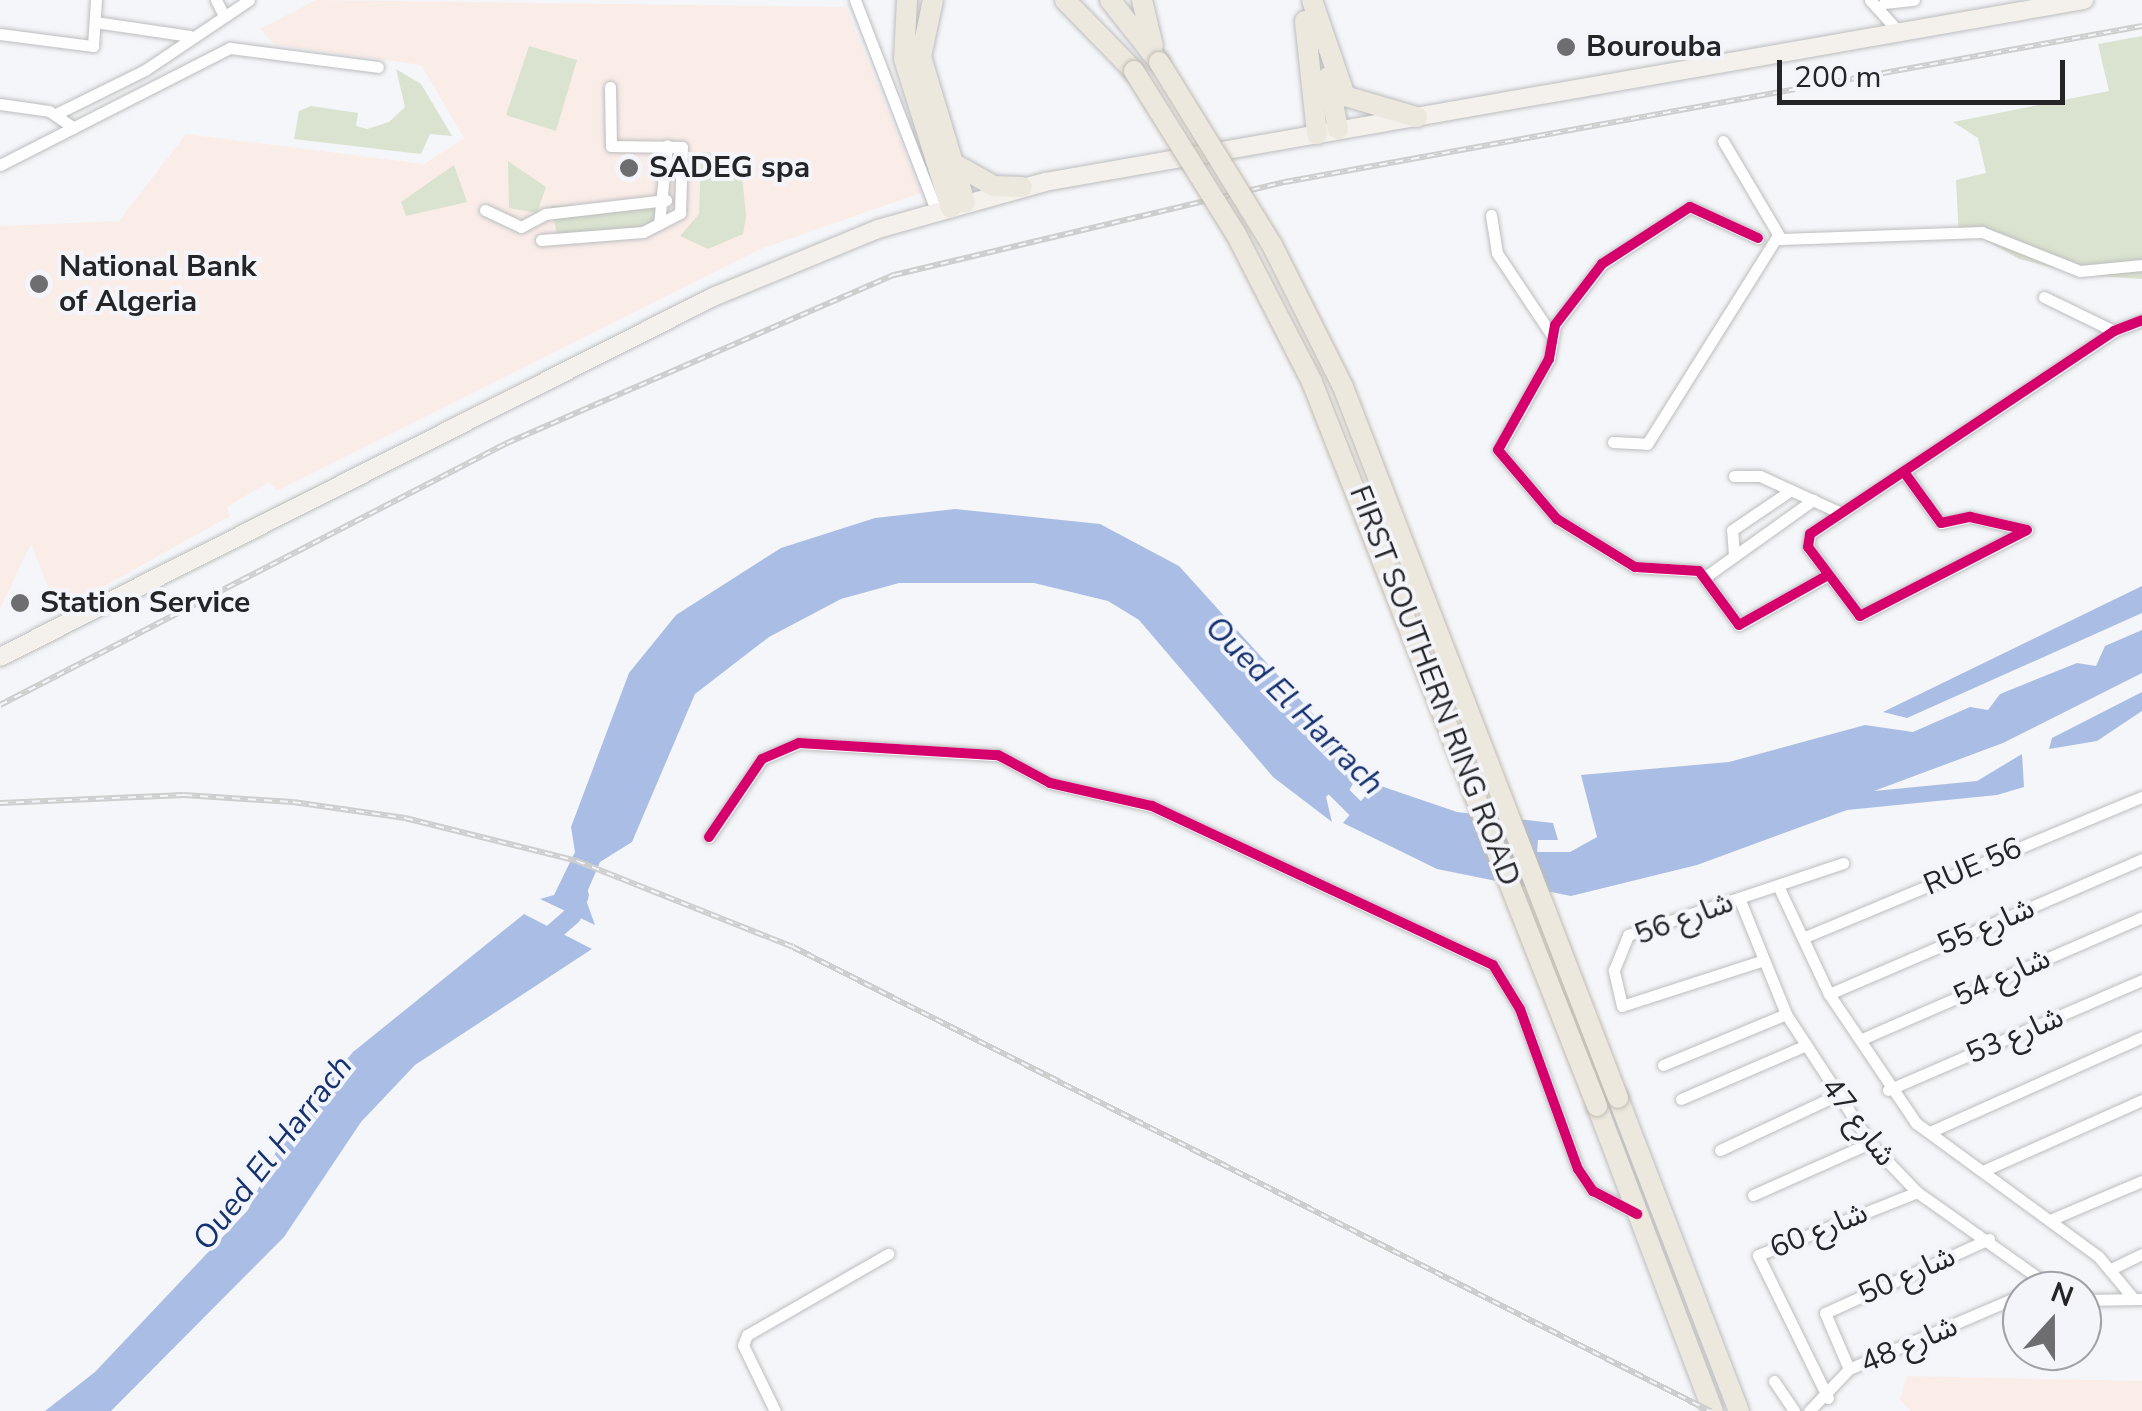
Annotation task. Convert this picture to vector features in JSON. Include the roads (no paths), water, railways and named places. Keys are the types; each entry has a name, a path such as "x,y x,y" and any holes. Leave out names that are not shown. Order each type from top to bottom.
{"highway":[{"path":"907,0 904,59 951,208"},
{"path":"933,0 921,58 948,159 951,208"},
{"path":"1065,0 1134,72"},
{"name":"FIRST SOUTHERN RING ROAD","path":"1077,0 1134,72 1228,221 1312,382 1713,1411"},
{"name":"FIRST SOUTHERN RING ROAD","path":"1110,0 1159,62 1272,245 1344,387 1738,1411"},
{"path":"1142,0 1159,62"},
{"path":"1300,0 1317,134"},
{"path":"1312,0 1338,129"},
{"path":"1321,40 1352,102 1417,117"},
{"path":"948,159 994,186 1022,187"}],"main road":[{"path":"0,657 713,297 951,208 1022,187 2084,0"}],"street":[{"path":"0,34 94,46 96,0"},
{"path":"216,0 223,14"},
{"path":"56,114 171,50 248,0"},
{"path":"855,0 951,208"},
{"path":"1870,0 1884,4 1914,0"},
{"path":"1884,4 1898,31"},
{"path":"95,22 190,36"},
{"path":"154,31 171,50"},
{"path":"0,165 240,46 378,67"},
{"path":"541,240 674,220 682,200 682,147 611,146 610,87"},
{"path":"0,104 56,114 74,128"},
{"path":"1723,141 1777,237"},
{"path":"660,224 666,200 667,145"},
{"path":"485,210 520,227 545,214 666,200"},
{"path":"1758,238 1709,210 1680,209 1642,245 1596,269 1551,334 1546,363 1499,434 1501,458 1550,514 1635,566 1682,565 1704,577 1747,627 1828,575"},
{"path":"1491,215 1497,253 1551,334"},
{"path":"1777,237 1982,232 2080,270 2142,265"},
{"path":"1613,442 1647,444 1777,237"},
{"path":"2044,297 2114,331"},
{"path":"1904,472 1940,524 1970,517 2027,530 1867,616 1854,613 1807,540 1841,514 2114,331 2142,320"},
{"path":"1734,476 1791,490 1841,514"},
{"path":"1734,556 1732,530 1791,490"},
{"path":"1704,577 1813,500"},
{"path":"709,838 762,759 799,743 998,756 1050,783 1152,806 1492,965 1520,1010 1578,1169 1592,1191 1637,1214"},
{"name":"RUE 56","path":"1805,937 2142,797"},
{"name":"شارع 55","path":"1828,994 2142,859"},
{"name":"شارع 56","path":"1761,961 1622,1006 1614,970 1628,935 1739,898 1780,890 1843,863"},
{"path":"1780,890 1805,937 1828,994 1862,1039 1888,1090 1932,1132 2111,1268 2138,1298"},
{"name":"شارع 47","path":"1739,898 1761,961 1786,1014 1870,1143 1917,1192 2032,1271"},
{"name":"شارع 54","path":"1862,1039 2142,916"},
{"name":"شارع 53","path":"1888,1090 2142,980"},
{"path":"1663,1064 1786,1014"},
{"path":"1932,1132 2142,1037"},
{"path":"1680,1100 1804,1046"},
{"path":"1720,1150 1836,1096"},
{"path":"1985,1170 2142,1100"},
{"path":"1753,1194 1870,1143"},
{"path":"2050,1220 2142,1181"},
{"name":"شارع 60","path":"1828,1398 1758,1254 1917,1192"},
{"name":"شارع 50","path":"1850,1369 1825,1313 1989,1239"},
{"path":"775,1411 743,1345 747,1335 888,1254"},
{"path":"2111,1268 2142,1254"},
{"path":"2102,1299 2138,1298"},
{"name":"شارع 48","path":"1809,1411 1828,1398 1850,1369 2002,1304"},
{"path":"1774,1380 1794,1411"}],"water":[{"path":"955,509 1100,524 1179,566 1362,768 1346,796 1334,789 1326,797 1332,822 1273,777 1139,620 1108,601 1034,583 899,583 841,599 769,637 695,694 632,842 600,862 585,897 595,925 540,899 554,895 575,852 571,827 629,673 676,615 781,548 875,518"},
{"path":"2142,586 2142,613 1907,718 1883,712"},
{"path":"2142,630 2142,673 2003,743 1874,791 1977,781 2022,754 2024,787 1997,795 1847,810 1697,865 1571,896 1437,869 1343,823 1375,784 1457,812 1553,823 1558,840 1538,840 1537,852 1570,852 1597,837 1581,775 1729,762 1865,725 1913,732 1970,707 1988,710 2000,694 2077,663 2096,666 2105,646"},
{"path":"2142,692 2142,711 2097,741 2049,749 2052,738"},
{"path":"524,914 592,949 415,1065 361,1122 284,1237 111,1411 45,1411 95,1372 248,1210 285,1133 353,1052"}],"waterway":[{"name":"Oued El Harrach","path":"1321,774 1373,826"},
{"name":"Oued El Harrach","path":"541,943 572,916 580,895"}],"railway":[{"path":"0,705 507,443 894,275 1285,182 2142,26"},
{"path":"0,803 184,795 293,802 405,818 577,861 793,947 1710,1411"}],"place":[{"name":"Bourouba","path":"1566,47"},
{"name":"SADEG spa","path":"629,168"},
{"name":"National Bank of Algeria","path":"39,284"},
{"name":"Station Service","path":"20,603"}]}
